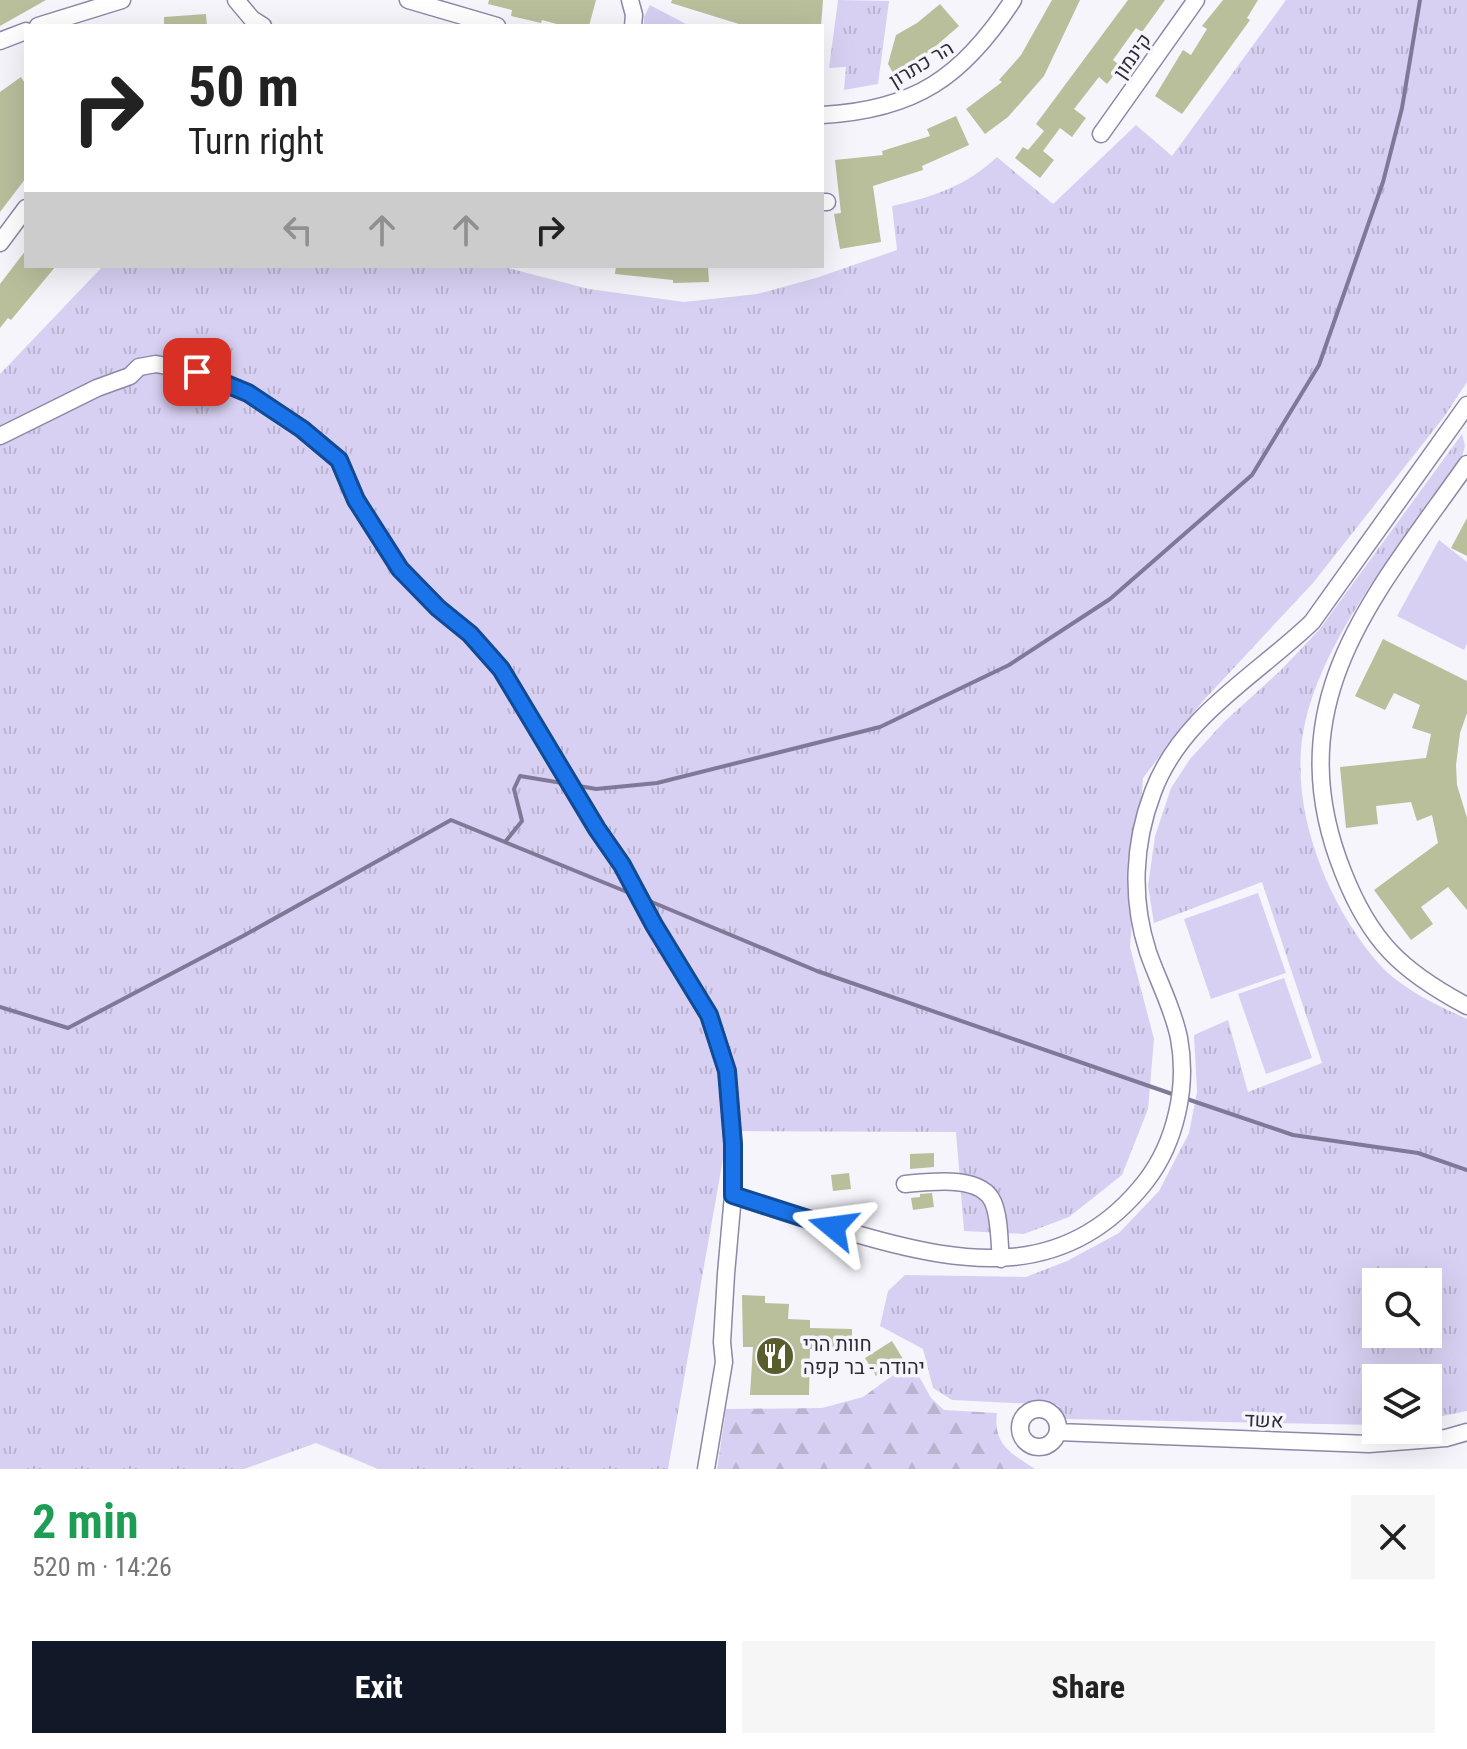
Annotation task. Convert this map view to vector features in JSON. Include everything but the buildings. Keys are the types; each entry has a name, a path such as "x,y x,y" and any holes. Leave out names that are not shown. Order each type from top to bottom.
{"street":[{"path":"44,24 122,0"},
{"path":"236,0 260,24"},
{"path":"408,0 490,24"},
{"path":"630,0 633,24"},
{"name":"הר כתרון","path":"824,115 884,108 918,94 972,56 1013,0"},
{"name":"קינמון","path":"1101,134 1196,0"},
{"path":"0,41 24,32"},
{"path":"0,243 24,211"},
{"path":"0,436 97,388 130,376 139,367 156,364 197,372 248,393 302,429 339,460 356,500 400,569 438,608 470,634 501,669 622,865 654,925 709,1015 727,1071 733,1144 733,1195 724,1301 724,1362 706,1469"},
{"path":"733,1195 784,1213 936,1255 981,1260 1019,1258 1062,1248 1097,1229 1129,1202 1152,1174 1167,1145 1181,1085 1179,1038 1137,910 1139,839 1165,762 1194,724 1312,622 1466,410"},
{"path":"1467,464 1372,600 1355,631 1324,713 1319,748 1327,821 1335,853 1363,918 1405,968 1429,986 1467,1006"},
{"path":"905,1184 943,1181 975,1186 988,1193 995,1204 1001,1259"},
{"name":"אשד","path":"1058,1432 1369,1444 1446,1438 1467,1432"}],"green space":[{"path":"838,0 889,1 878,84 844,90 846,67 829,68"},
{"path":"1286,0 1467,0 1467,382 1444,417 1313,583 1202,702 1143,778 1130,947 1154,1039 1148,1109 1122,1175 1069,1217 1024,1234 964,1231 956,1132 728,1131 668,1469 378,1469 316,1443 244,1469 0,1469 0,374 101,268 508,268 589,289 684,302 757,294 816,278 897,250 892,206 948,189 973,176 997,157 1053,204 1136,125 1172,156"},
{"path":"650,5 686,24 644,24"},
{"path":"1462,434 1465,446 1462,457 1371,584 1331,654 1315,689 1305,723 1300,761 1306,817 1316,854 1354,931 1375,960 1398,981 1467,1019 1467,1411 1442,1416 1442,1364 1362,1364 1362,1425 1066,1419 1057,1405 952,1400 933,1388 923,1349 880,1326 888,1291 905,1275 1026,1277 1067,1261 1119,1233 1159,1191 1189,1133 1197,1092 1194,1035 1228,1020 1248,1092 1322,1063 1262,882 1154,923 1148,886 1155,836 1171,788 1190,759 1224,722 1319,630"},
{"path":"1439,540 1467,562 1467,644 1464,650 1397,616"},
{"path":"1258,893 1286,973 1211,999 1184,919"},
{"path":"1284,978 1312,1058 1266,1074 1238,994"},
{"path":"911,1362 931,1398 944,1410 997,1413 996,1424 1001,1441 1011,1453 1035,1469 717,1469 726,1409 822,1408 863,1397"}],"waterway":[{"path":"579,786 596,789 657,783 880,727 1009,665 1110,599 1252,475 1319,365 1383,182 1402,108 1420,0"},
{"path":"505,842 522,821 514,789 520,776 562,783"},
{"path":"0,1007 68,1028 243,936 451,820 632,894"},
{"path":"647,900 817,971 1175,1095"},
{"path":"1184,1098 1293,1135 1418,1153 1467,1170"}],"place":[{"name":"חוות הרי יהודה - בר קפה","path":"775,1356"}],"route":[{"path":"197,372 248,393 302,429 339,460 356,500 400,569 438,608 470,634 501,669 622,865 654,925 709,1015 727,1071 733,1144 733,1195 833,1227"}]}
